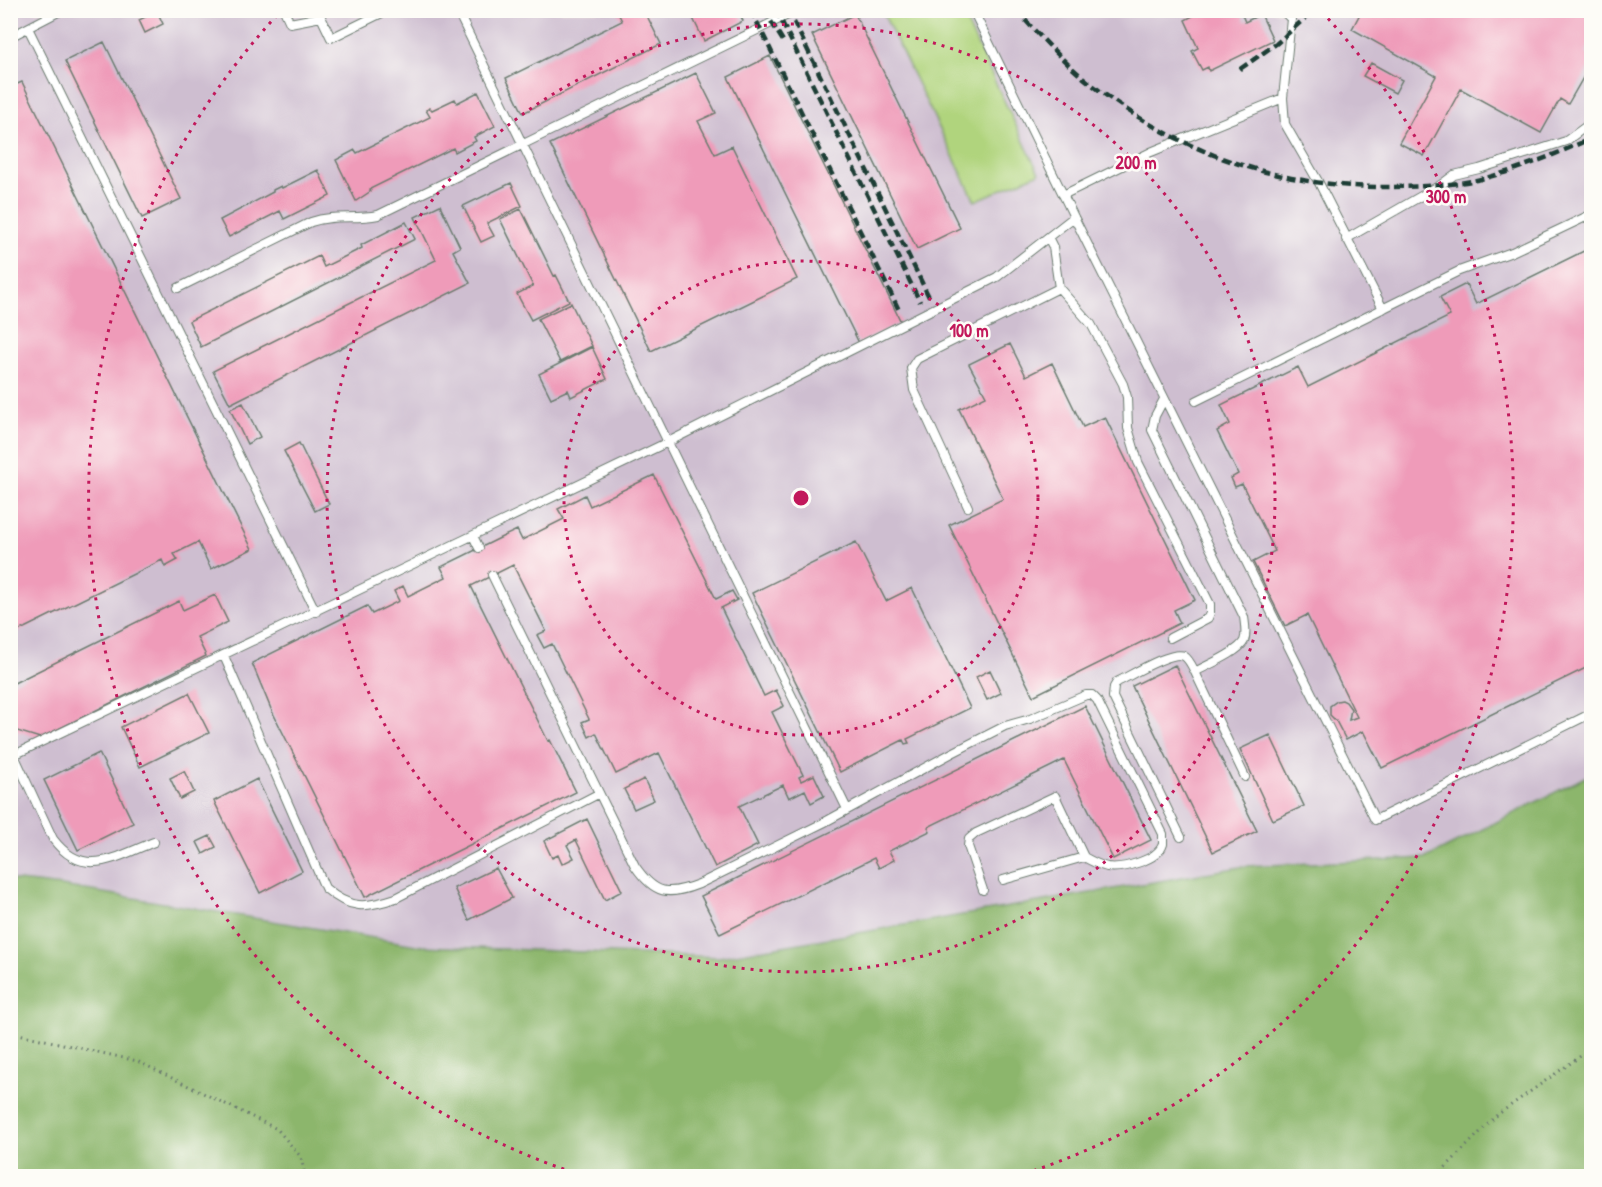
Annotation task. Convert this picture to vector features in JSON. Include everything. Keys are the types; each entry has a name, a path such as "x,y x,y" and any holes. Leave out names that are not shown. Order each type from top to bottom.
{"lane":[{"path":"10,37 62,10"},
{"path":"284,10 290,23 321,17 331,38 388,10"},
{"path":"457,10 847,809"},
{"path":"178,288 311,222 327,217 378,215 798,10"},
{"path":"974,10 1074,218 1375,820 1592,713"},
{"path":"1282,10 1291,20 1283,98 1285,124 1319,183 1383,309"},
{"path":"28,28 315,612"},
{"path":"1063,195 1151,152 1283,98"},
{"path":"1346,239 1454,175 1566,141 1592,122"},
{"path":"1196,401 1459,271 1512,252 1592,214"},
{"path":"12,756 668,442 997,277 1074,218"},
{"path":"1048,237 1053,248 1059,288 1091,324 1123,384 1127,397 1128,428 1138,462 1210,604 1208,618 1170,638"},
{"path":"968,507 914,390 911,368 917,359 1059,288"},
{"path":"1164,399 1155,416 1152,430 1244,618 1246,633 1244,642 1237,649 1195,672"},
{"path":"473,536 478,548"},
{"path":"492,575 634,866 642,876 664,892 672,893 699,884 823,823 1005,726 1030,719 1086,695 1092,695 1097,700 1162,834 1163,844 1158,852 1143,861 1122,867 1105,867 1084,857 1055,796 976,833 969,839 968,846 983,890"},
{"path":"224,656 325,888 347,902 373,906 396,898 598,794"},
{"path":"1180,837 1113,697 1117,682 1170,656 1186,657 1245,777"},
{"path":"10,742 12,756 53,839 74,860 90,863 104,862 154,842"},
{"path":"1003,880 1084,857"}],"path":[{"path":"10,1032 137,1061 277,1130 301,1157 305,1176"},
{"path":"1437,1176 1497,1115 1592,1048"}],"shaded area":[{"path":"11,11 1591,11 1591,774 1426,858 1246,866 719,957 422,946 62,886 11,880"}],"green space":[{"path":"882,11 961,11 1039,173 975,201"},
{"path":"1591,774 1591,1176 11,1176 11,880 62,886 422,946 719,957 1246,866 1426,858"}],"building":[{"path":"623,10 644,10 661,44 523,113 506,78 622,21 618,13"},
{"path":"689,10 738,10 743,21 704,41"},
{"path":"1204,10 1240,10 1245,22 1261,14 1273,40 1209,71 1208,67 1202,70 1192,51 1198,48 1185,20"},
{"path":"1362,10 1592,10 1592,41 1585,53 1592,57 1592,62 1568,104 1560,99 1541,133 1461,89 1424,156 1399,143 1436,76 1352,29"},
{"path":"157,11 163,24 145,33 139,20"},
{"path":"855,14 960,228 917,249 812,35"},
{"path":"104,42 181,199 142,218 65,61"},
{"path":"770,56 901,322 859,343 728,77"},
{"path":"1371,63 1402,80 1395,93 1363,76"},
{"path":"696,73 716,113 698,121 715,154 732,146 797,279 651,351 550,144"},
{"path":"22,82 252,549 211,569 198,542 174,554 178,560 165,567 162,560 10,635 10,87"},
{"path":"478,92 495,126 474,137 476,141 455,152 453,148 370,189 371,191 356,201 336,160 355,150 357,153 430,117 426,110 430,108 432,110 455,99 457,103"},
{"path":"318,170 330,196 284,219 280,211 229,237 220,220 273,190 281,186 282,188"},
{"path":"511,183 522,206 487,223 494,236 481,242 463,206"},
{"path":"440,205 460,247 453,251 470,283 230,404 213,371 436,260 415,217"},
{"path":"521,209 569,301 531,320 517,294 533,286 500,219"},
{"path":"406,222 415,239 201,347 189,321 319,256 324,267"},
{"path":"1592,247 1592,665 1382,768 1363,731 1346,740 1336,721 1330,715 1330,706 1342,700 1351,709 1349,720 1357,717 1307,615 1285,626 1253,562 1275,551 1242,484 1235,487 1231,478 1238,474 1217,431 1230,424 1221,405 1298,367 1308,387 1450,316 1440,297 1466,284 1476,304"},
{"path":"571,303 592,346 560,362 538,319"},
{"path":"1010,344 1026,376 1052,363 1083,427 1105,417 1195,600 1174,610 1180,623 1033,696 949,525 1003,499 959,409 986,396 969,364"},
{"path":"592,347 607,379 571,397 568,390 551,398 539,374"},
{"path":"243,403 260,437 247,444 230,409"},
{"path":"299,443 329,504 315,511 284,451"},
{"path":"654,475 716,599 732,591 737,600 721,608 764,696 776,690 784,706 772,712 803,775 799,777 801,781 814,775 824,796 811,803 805,790 789,798 783,785 739,806 758,845 715,867 659,753 616,774 596,733 589,737 582,722 589,719 552,644 544,648 537,635 546,631 513,565 471,586 576,792 365,897 271,709 252,663 367,606 372,614 399,601 394,591 403,586 408,596 446,577 441,567 517,530 522,540 564,519 558,509 585,495 590,506"},
{"path":"856,542 886,601 912,588 970,708 907,739 909,743 905,744 903,740 840,772 752,593"},
{"path":"215,595 228,622 197,637 206,656 40,738 17,731 10,717 10,685 179,601 183,610"},
{"path":"1175,665 1257,831 1213,852 1132,686"},
{"path":"990,670 1001,693 987,700 976,677"},
{"path":"189,693 209,733 140,767 121,727"},
{"path":"1085,706 1151,840 1113,859 1064,760 928,827 930,831 889,851 894,860 879,868 874,858 720,934 701,896"},
{"path":"1270,735 1304,806 1273,820 1240,749"},
{"path":"99,753 133,823 78,850 44,780"},
{"path":"184,771 194,792 180,799 170,778"},
{"path":"257,779 302,871 260,893 214,801"},
{"path":"644,779 654,800 634,809 624,789"},
{"path":"587,819 622,891 605,900 576,840 567,845 574,858 562,864 558,855 552,858 544,841"},
{"path":"210,836 216,847 203,854 197,842"},
{"path":"496,868 512,898 469,920 454,888"}],"railway":[{"path":"751,10 900,312"},
{"path":"764,10 783,41"},
{"path":"776,10 920,302"},
{"path":"788,10 929,297"},
{"path":"1016,10 1080,75 1114,101 1149,123 1185,143 1223,158 1262,171 1302,180 1385,187 1457,183 1509,171 1592,138"},
{"path":"1240,69 1276,44 1314,10"}]}
